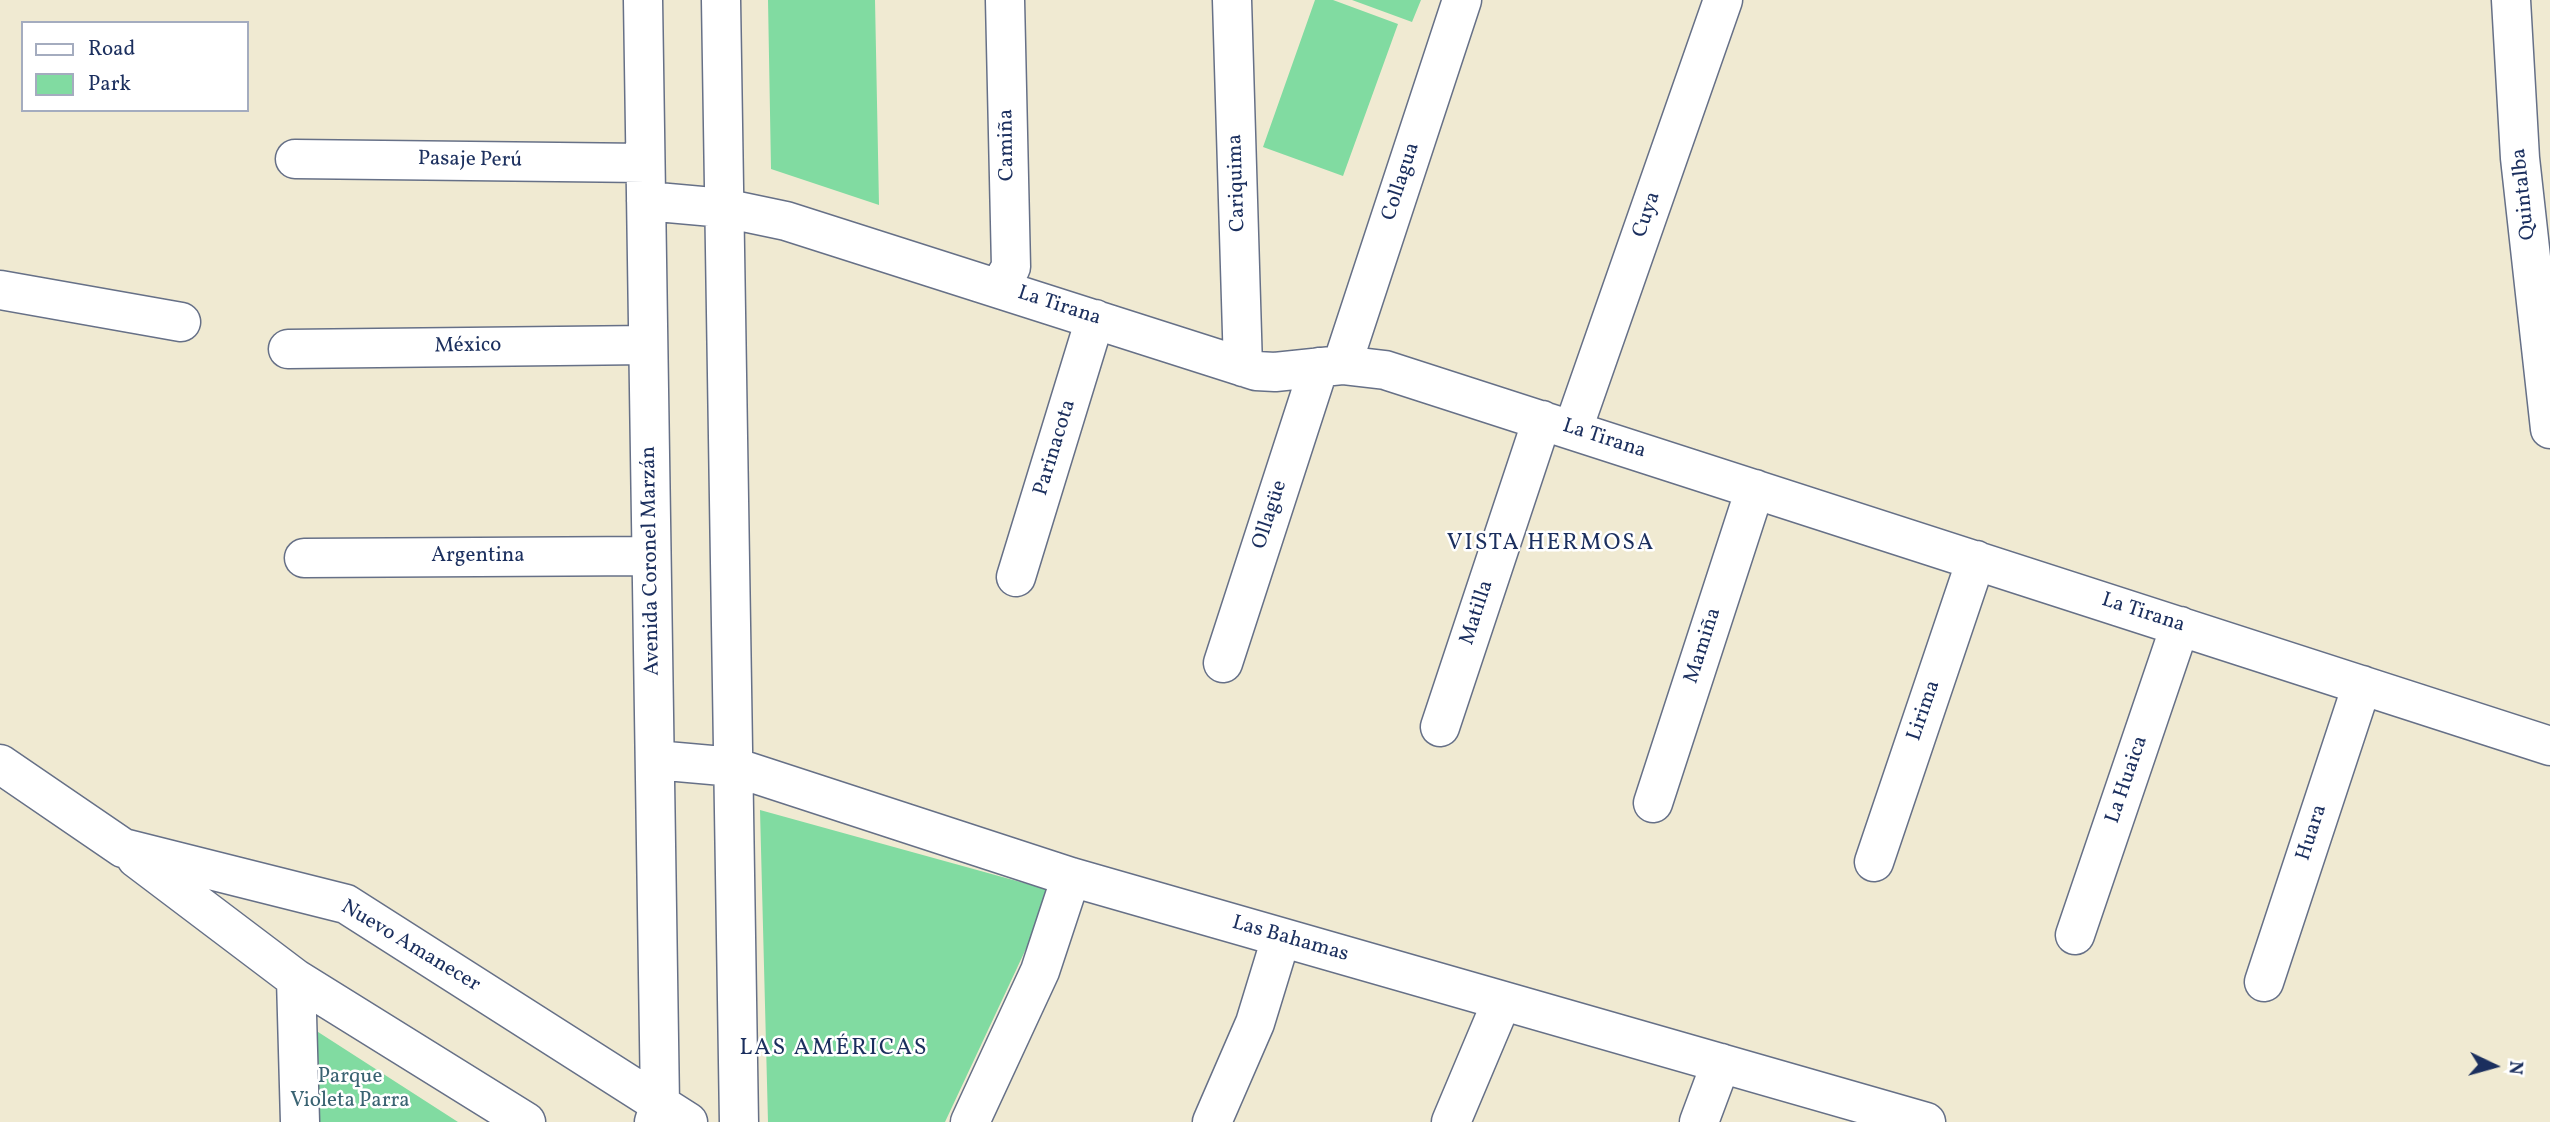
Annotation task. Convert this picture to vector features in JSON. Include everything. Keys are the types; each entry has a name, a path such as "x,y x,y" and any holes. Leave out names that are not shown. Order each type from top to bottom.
{"street":[{"name":"Avenida Coronel Marzán","path":"643,0 654,760 667,1115"},
{"path":"722,0 739,1122"},
{"name":"Camiña","path":"999,288 1011,267 1005,0"},
{"name":"Cariquima","path":"1232,0 1243,367"},
{"name":"Collagua","path":"1331,366 1462,0"},
{"name":"Cuya","path":"1557,424 1723,0"},
{"name":"Quintalba","path":"2511,0 2520,158 2550,429"},
{"name":"Pasaje Perú","path":"295,159 645,163"},
{"name":"La Tirana","path":"646,201 724,208 786,221 1256,371 1275,372 1331,366 1385,370 2550,746"},
{"path":"0,290 181,322"},
{"name":"Parinacota","path":"1016,578 1095,319"},
{"name":"México","path":"288,349 649,345"},
{"name":"Ollagüe","path":"1223,663 1331,366"},
{"name":"Matilla","path":"1440,727 1557,424"},
{"name":"Mamiña","path":"1653,803 1755,489"},
{"name":"Argentina","path":"304,558 651,556"},
{"name":"Lirima","path":"1874,862 1976,560"},
{"name":"La Huaica","path":"2076,935 2180,626"},
{"name":"Huara","path":"2264,982 2362,685"},
{"name":"Las Bahamas","path":"654,760 734,767 1071,877 1926,1122"},
{"name":"Nuevo Amanecer","path":"0,764 123,848 346,904 667,1115"},
{"path":"123,848 296,979 526,1122"},
{"path":"970,1122 1040,971 1071,877"},
{"path":"1212,1122 1255,1023 1281,937"},
{"path":"296,979 300,1122"},
{"path":"1451,1122 1502,1001"},
{"path":"1699,1122 1721,1063"}],"green space":[{"path":"768,0 875,0 879,205 771,169"},
{"path":"1315,0 1333,0 1398,24 1343,176 1263,147"},
{"path":"1352,0 1421,0 1412,22"},
{"path":"760,810 1053,891 945,1122 768,1122"},
{"name":"Parque Violeta Parra","path":"315,1030 458,1122 317,1122"}],"district":[{"name":"VISTA HERMOSA","path":"1551,545"},
{"name":"LAS AMÉRICAS","path":"834,1050"}]}
